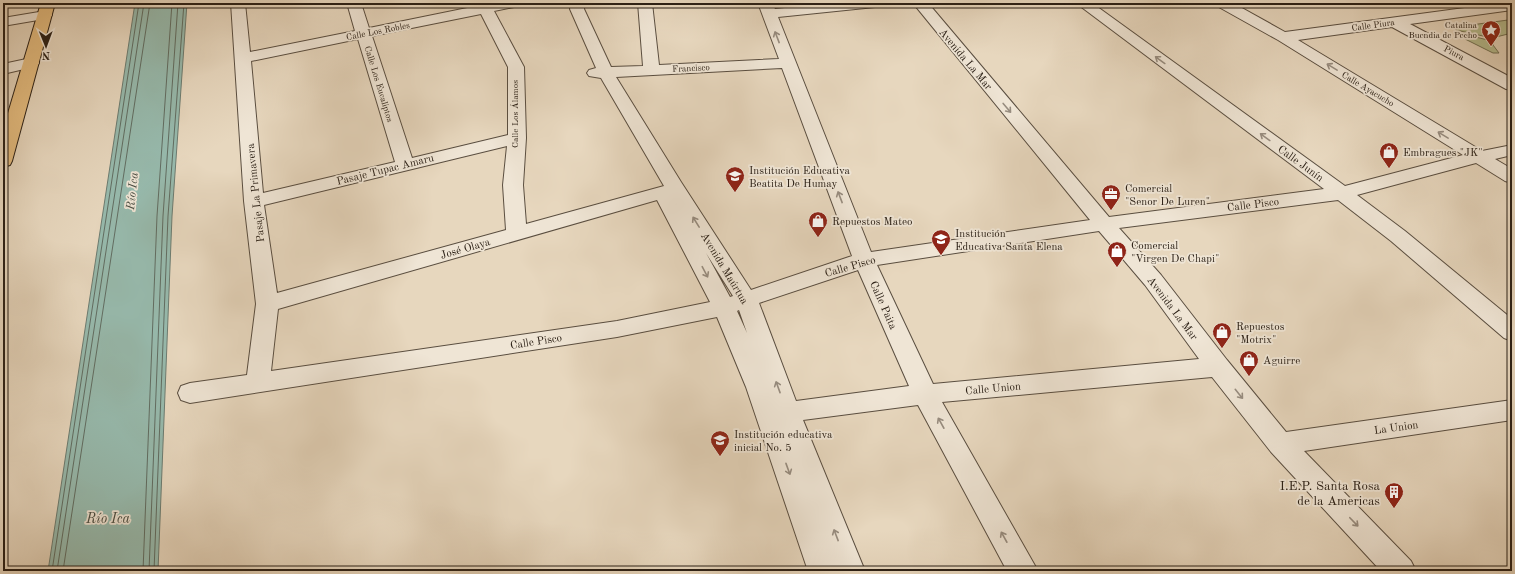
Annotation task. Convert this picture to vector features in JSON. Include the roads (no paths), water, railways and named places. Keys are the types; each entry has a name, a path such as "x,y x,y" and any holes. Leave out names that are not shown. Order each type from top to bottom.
{"main road":[{"path":"3,161 8,125 31,63 47,9"}],"street":[{"name":"Pasaje La Primavera","path":"238,3 254,201 267,304 258,383"},
{"name":"Calle Los Eucaliptos","path":"354,3 405,165"},
{"name":"Calle Los Robles","path":"243,58 364,34 484,6 514,3"},
{"name":"Avenida Maúrtua","path":"564,3 564,12 601,73 746,299 823,571"},
{"name":"Avenida Maúrtua","path":"578,3 577,9 601,73 724,306 758,387 778,414 850,571"},
{"path":"645,3 651,70"},
{"path":"767,8 875,3"},
{"name":"Avenida La Mar","path":"920,3 1104,224 1153,280 1218,367 1280,444 1401,571"},
{"name":"Calle Junín","path":"1083,3 1342,193 1398,236 1512,332"},
{"name":"Calle Ayacucho","path":"1222,3 1282,37 1512,178"},
{"name":"Calle Los Álamos","path":"484,6 516,68 517,138 512,185 516,234"},
{"name":"Calle Piura","path":"1282,37 1512,6"},
{"name":"Calle Paita","path":"767,8 864,260 925,394 1023,571"},
{"path":"3,22 47,9"},
{"name":"Piura","path":"1396,22 1512,85"},
{"path":"3,68 31,63"},
{"name":"Francisco","path":"601,73 787,63"},
{"name":"Pasaje Tupac Amaru","path":"254,201 517,138"},
{"name":"Calle Pisco","path":"190,393 617,329 724,306 864,260 1104,224 1342,193 1478,157 1512,150"},
{"name":"José Olaya","path":"267,304 663,192"},
{"name":"Calle Union","path":"778,414 925,394 1218,367"},
{"name":"La Union","path":"1280,444 1512,410"}],"water":[{"name":"Río Ica","path":"135,3 187,3 172,216 158,571 48,571"}],"place":[{"name":"Catalina Buendia de Pecho","path":"1491,47"},
{"name":"Embragues \"JK\"","path":"1389,169"},
{"name":"Institución Educativa Beatita De Humay","path":"735,193"},
{"name":"Comercial \"Senor De Luren\"","path":"1111,211"},
{"name":"Repuestos Mateo","path":"818,238"},
{"name":"Institución Educativa Santa Elena","path":"941,256"},
{"name":"Comercial \"Virgen De Chapi\"","path":"1117,268"},
{"name":"Repuestos \"Motrix\"","path":"1222,349"},
{"name":"Aguirre","path":"1249,377"},
{"name":"Institución educativa inicial No. 5","path":"720,457"},
{"name":"I.E.P. Santa Rosa de la Americas","path":"1394,509"}]}
